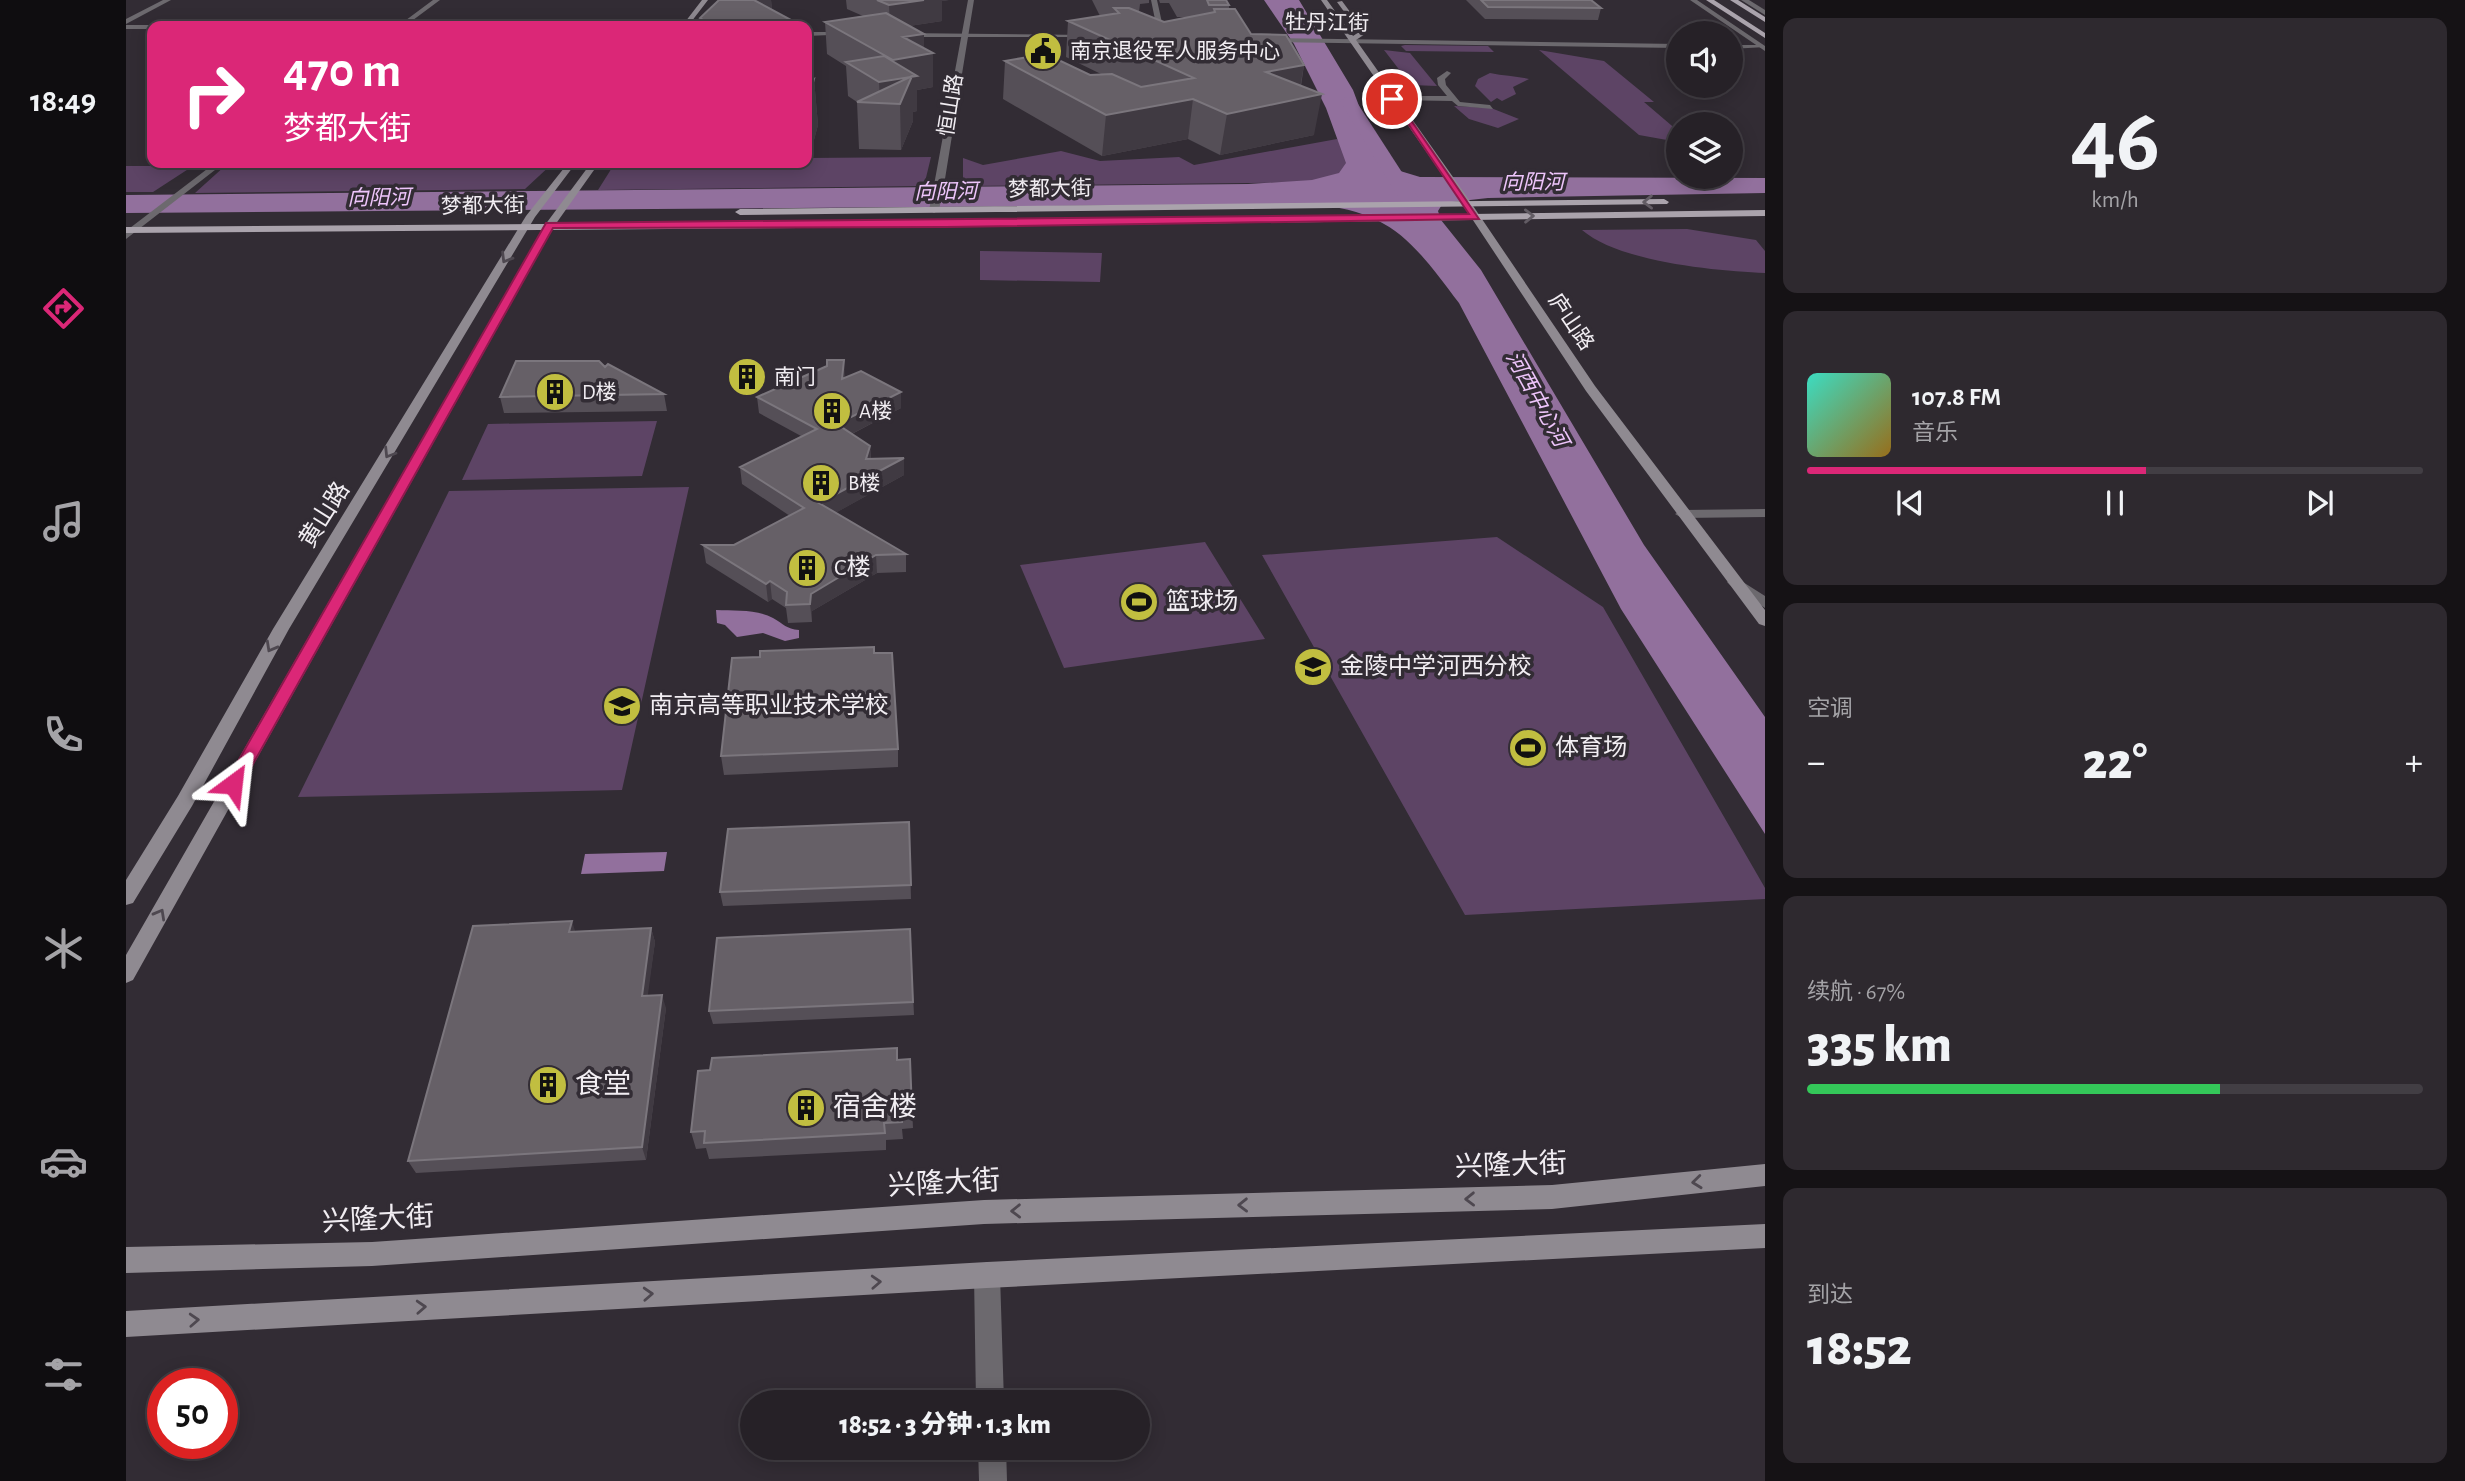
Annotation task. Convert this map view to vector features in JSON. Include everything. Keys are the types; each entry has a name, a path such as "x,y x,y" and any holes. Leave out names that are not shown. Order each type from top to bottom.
{"main road":[{"path":"689,21 705,0"},
{"name":"庐山路","path":"1324,0 1442,168 1461,201 1476,217 1590,388 1682,514 1765,621"},
{"path":"1338,0 1363,33 1352,41"},
{"path":"1709,0 1765,36"},
{"path":"1733,0 1765,20"},
{"name":"黄山路","path":"126,897 185,801 281,628 528,220 568,168"},
{"name":"黄山路","path":"126,974 553,220 591,168"},
{"name":"梦都大街","path":"724,213 1373,205 1461,201 1681,202"},
{"name":"梦都大街","path":"126,220 1379,218 1765,213"},
{"name":"梦都大街","path":"553,220 599,215"},
{"name":"梦都大街","path":"129,232 528,220"},
{"name":"兴隆大街","path":"126,1260 372,1254 984,1212 1552,1197 1765,1175"},
{"path":"126,1324 987,1275 1765,1236"}],"street":[{"path":"126,15 154,0"},
{"path":"126,25 168,0"},
{"path":"408,21 437,0"},
{"name":"恒山路","path":"934,210 962,36 971,0"},
{"path":"1154,0 1163,38"},
{"path":"1693,0 1763,48"},
{"path":"1744,0 1765,13"},
{"path":"126,25 147,27"},
{"path":"812,34 859,34"},
{"path":"898,35 1102,38"},
{"path":"1151,38 1177,39"},
{"name":"牡丹江街","path":"1255,40 1666,46"},
{"path":"1743,47 1763,48"},
{"path":"1447,73 1441,78 1442,85 1454,99 1468,107 1490,107"},
{"path":"1392,99 1454,99"},
{"path":"129,232 213,168"},
{"path":"1682,514 1765,513"},
{"path":"1735,582 1765,603"},
{"path":"987,1275 990,1390"},
{"path":"992,1460 993,1481"}],"shaded area":[{"path":"1401,46 1488,46 1494,52 1406,51"},
{"path":"1384,50 1410,53 1437,86 1411,85"},
{"path":"1539,50 1604,61 1654,102 1644,102 1666,121 1666,140 1639,135"},
{"path":"1490,73 1529,79 1513,87 1516,94 1502,101 1497,98 1491,102 1475,86 1478,79"},
{"path":"1454,106 1491,108 1519,119 1498,128 1469,119"},
{"path":"1337,139 1367,173 1349,182 963,186 963,158 983,165 1061,151 1100,161 1179,157 1194,165"},
{"path":"931,157 924,186 598,190 612,168 812,168 812,158"},
{"path":"126,166 190,168 153,192 126,192"},
{"path":"223,168 548,168 525,189 195,193"},
{"path":"1687,229 1756,240 1765,251 1765,273 1695,267 1643,257 1598,241 1582,230"},
{"path":"980,251 1102,253 1100,282 980,280"},
{"path":"657,421 642,476 462,480 488,424"},
{"path":"689,487 622,790 298,797 449,491"},
{"name":"体育场","path":"1497,537 1603,607 1765,888 1765,899 1465,915 1262,555"},
{"name":"篮球场","path":"1205,542 1265,639 1064,668 1020,565"}],"water":[{"name":"向阳河","path":"1264,0 1299,0 1353,90 1379,159 1387,167 1420,177 1666,178 1666,189 1743,189 1743,178 1765,178 1765,193 1488,198 1443,203 1438,211 1441,220 1481,270 1644,545 1765,717 1765,834 1621,609 1459,303 1413,246 1381,222 1361,214 1310,204 126,213 126,195 1248,184 1312,180 1339,173 1346,163 1326,108 1294,44"},
{"path":"716,610 766,615 799,630 799,638 785,641 763,633 737,637 725,625 717,623"},
{"path":"667,852 664,871 581,874 585,854"}],"building":[{"path":"719,0 754,0 793,21 705,21 700,18"},
{"path":"877,0 924,0 889,5"},
{"path":"1207,0 1226,0 1229,5 1209,5"},
{"path":"1481,0 1591,0 1601,8 1488,7"},
{"path":"1114,8 1129,8 1164,22 1215,12 1214,9 1235,9 1251,34 1286,35 1304,65 1266,72 1322,94 1227,114 1193,99 1106,115 1005,61 1046,54 1090,75 1112,74 1141,87 1194,78 1068,21 1119,13"},
{"path":"886,13 924,34 903,37 933,53 893,60 825,22"},
{"path":"884,56 917,76 879,82 846,62"},
{"path":"912,76 900,104 857,102"},
{"path":"827,360 844,360 842,379 861,371 901,392 837,424 870,446 866,459 904,458 819,503 906,554 876,555 811,594 810,604 786,605 787,592 770,581 766,584 703,545 734,545 804,508 740,467 817,429 757,397 827,366"},
{"path":"516,361 599,361 605,367 608,364 664,394 500,397"},
{"path":"874,647 874,653 892,653 898,749 721,756 732,658 760,657 760,651"},
{"path":"909,822 911,885 720,892 728,829"},
{"name":"食堂","path":"572,921 569,932 651,928 642,996 662,995 642,1147 408,1161 473,926"},
{"name":"宿舍楼","path":"910,929 913,1002 709,1011 717,938"},
{"name":"宿舍楼","path":"897,1048 897,1060 910,1059 912,1111 902,1112 902,1122 884,1123 885,1133 704,1143 705,1131 691,1132 698,1071 710,1070 712,1058"}],"waterway":[{"name":"河西中心河","path":"1348,101 1415,208"}],"place":[{"name":"南京退役军人服务中心","path":"1043,51"},
{"name":"南门","path":"747,377"},
{"name":"D楼","path":"555,392"},
{"name":"A楼","path":"832,411"},
{"name":"B楼","path":"821,483"},
{"name":"C楼","path":"807,568"},
{"name":"篮球场","path":"1139,602"},
{"name":"金陵中学河西分校","path":"1313,667"},
{"name":"南京高等职业技术学校","path":"622,706"},
{"name":"体育场","path":"1528,748"},
{"name":"食堂","path":"548,1085"},
{"name":"宿舍楼","path":"806,1108"}],"route":[{"path":"233,784 550,225 946,224 1476,217 1392,99"}]}
